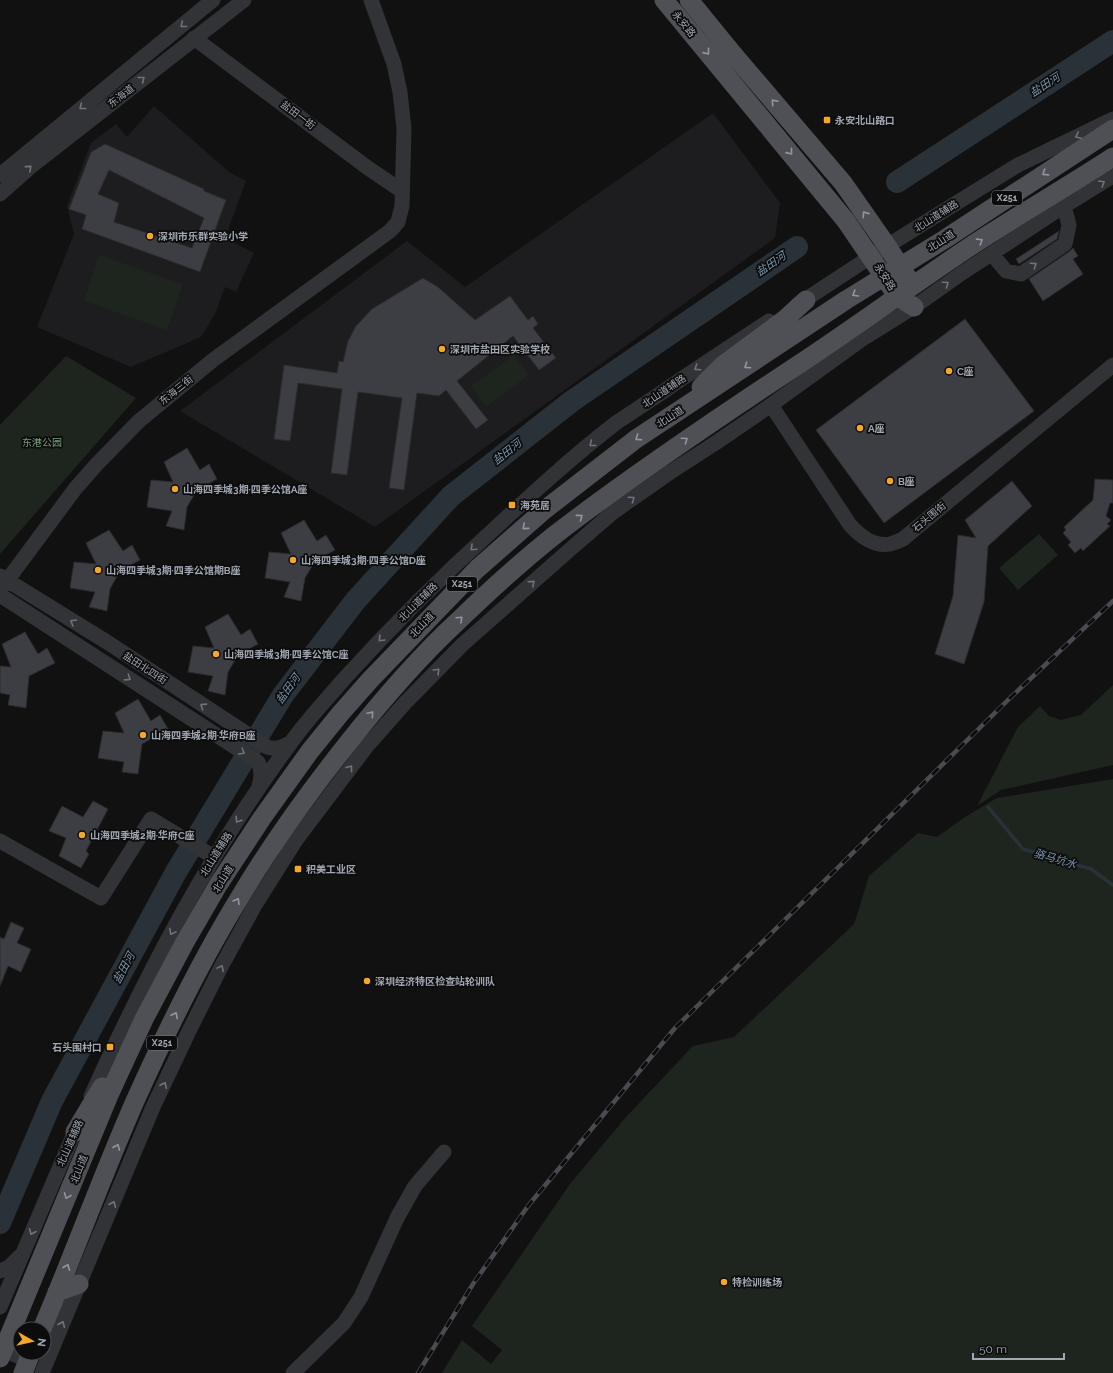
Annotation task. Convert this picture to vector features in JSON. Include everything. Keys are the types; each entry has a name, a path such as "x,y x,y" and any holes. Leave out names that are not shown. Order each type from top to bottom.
{"main road":[{"name":"永安路","path":"664,0 846,221 872,257 884,277 905,291"},
{"name":"永安路","path":"689,0 843,183 901,267 905,291 914,307"},
{"name":"北山道","path":"25,1321 109,1095 144,1019 185,942 218,886 262,818 310,751 370,680 477,569 537,516 636,439 846,300 901,267 1113,129"},
{"name":"X251","path":"45,1321 135,1102 172,1021 204,960 240,897 286,826 367,719 405,675 455,623 508,575 554,536 607,507 656,460 977,243 1105,172 1113,157"},
{"path":"678,412 722,366 784,320 806,300"},
{"path":"75,1132 144,1019"},
{"path":"57,1292 79,1284"}],"street":[{"name":"东海道","path":"0,175 213,0"},
{"name":"东海道","path":"0,194 34,164 244,0"},
{"path":"371,0 394,64 400,92 404,128 402,191"},
{"name":"盐田一街","path":"194,38 368,168 402,191"},
{"name":"北山道辅路","path":"0,1306 75,1132 131,1010 172,932 209,854 291,742 368,652 422,597 479,543 562,468 616,424 774,318 806,300 887,246 1018,165 1113,119"},
{"path":"42,1373 153,1107 221,967 255,905 296,840 367,746 405,703 463,644 566,553 607,507 669,473 717,442 861,340 914,307 962,273 1064,206 1105,172"},
{"name":"东海三街","path":"2,583 75,489 139,421 213,360 390,231 398,222 402,206 402,191"},
{"path":"992,254 1006,271 1021,274 1065,244 1069,225 1064,206"},
{"name":"石头围街","path":"771,405 850,525 861,537 875,543 890,544 903,539 1113,365"},
{"name":"盐田北四街","path":"2,583 107,642 267,747 278,748 291,742"},
{"name":"盐田北四街","path":"0,595 258,762 261,768 259,787"},
{"path":"321,778 326,799"},
{"path":"0,841 101,898 151,819 209,854"},
{"path":"292,1373 344,1323 361,1297 397,1218 415,1186 444,1152"},
{"path":"0,1271 9,1267 23,1252"}],"shaded area":[{"name":"深圳市乐群实验小学","path":"154,106 229,172 246,181 225,238 254,253 236,292 225,287 215,314 201,337 131,367 37,327 74,234 67,206 91,143 116,124 127,137"},
{"name":"深圳市盐田区实验学校","path":"713,113 780,203 775,238 375,527 180,411 407,241 465,287"}],"green space":[{"path":"99,255 183,284 167,330 84,301"},
{"path":"514,355 529,375 486,407 471,386"},
{"name":"东港公园","path":"66,356 136,398 0,554 0,425"},
{"path":"1039,534 1058,555 1018,590 999,568"},
{"path":"1113,685 1113,765 1001,790 977,806 1018,727 1040,706 1049,716 1061,720 1081,715"},
{"path":"1113,779 1113,1373 442,1373 462,1340 491,1364 502,1350 472,1326 570,1184 626,1117 693,1046 734,1037 854,924 869,876 918,833 937,837 965,817 997,798"}],"building":[{"path":"105,144 226,200 200,272 82,229 86,215 69,209 91,152","holes":["109,170 204,218 192,248 114,222 119,203 98,194"]},
{"path":"1059,231 1057,239 1019,264 1016,259"},
{"path":"1073,248 1078,256 1073,259 1083,274 1043,301 1029,279"},
{"path":"423,278 438,287 475,320 510,296 528,320 533,316 538,324 533,328 556,358 539,370 513,336 457,381 488,420 476,429 446,390 439,396 417,393 404,490 389,488 402,398 358,392 347,475 331,473 342,389 298,383 290,441 274,439 284,365 337,373 339,361 343,362 348,341 356,326 372,309"},
{"path":"965,319 1034,411 884,523 816,430"},
{"name":"山海四季城3期·四季公馆A座","path":"187,448 200,470 209,464 217,479 197,490 187,507 184,530 166,526 172,511 147,507 151,480 173,482 164,462"},
{"path":"1095,479 1113,480 1113,503 1110,503 1106,516 1111,520 1107,524 1110,526 1083,551 1081,548 1075,553 1068,545 1071,542 1063,533 1066,530 1064,527 1093,500"},
{"path":"1012,481 1032,506 988,546 984,602 964,664 935,654 953,596 958,535 976,538 965,520"},
{"name":"山海四季城3期·四季公馆D座","path":"304,520 317,541 326,535 335,550 315,561 305,578 301,601 284,597 290,582 265,578 269,552 291,554 281,533"},
{"name":"山海四季城3期·四季公馆期B座","path":"109,530 123,551 132,545 140,560 120,571 110,589 107,611 89,607 95,592 70,588 74,562 96,564 86,543"},
{"name":"山海四季城3期·四季公馆C座","path":"228,614 241,635 250,629 258,644 238,655 228,672 225,695 208,691 213,676 188,672 193,646 214,648 205,627"},
{"path":"25,632 38,654 47,648 55,663 29,676 26,708 8,705 10,695 0,693 0,666 11,667 2,644"},
{"name":"山海四季城2期·华府B座","path":"138,699 151,721 160,715 168,729 142,744 138,774 122,772 124,762 98,758 103,731 124,733 115,713"},
{"name":"山海四季城2期·华府C座","path":"93,801 108,809 86,851 89,854 81,868 59,856 66,838 49,831 62,806 83,817"},
{"path":"11,922 24,928 17,943 31,949 21,972 8,966 0,986 0,937 4,939"}],"waterway":[{"name":"盐田河","path":"897,182 1113,41"},
{"name":"盐田河","path":"0,1223 52,1101 176,872 283,695 356,600 451,496 572,401 797,247"},
{"name":"骆马坑水","path":"988,807 1023,849 1091,869 1113,885"}],"railway":[{"path":"418,1373 473,1284 528,1206 675,1028 1010,698 1113,601"}],"place":[{"name":"永安北山路口","path":"827,120"},
{"name":"深圳市乐群实验小学","path":"150,236"},
{"name":"深圳市盐田区实验学校","path":"442,349"},
{"name":"C座","path":"949,371"},
{"name":"A座","path":"860,428"},
{"name":"B座","path":"890,481"},
{"name":"山海四季城3期·四季公馆A座","path":"175,489"},
{"name":"海苑居","path":"512,505"},
{"name":"山海四季城3期·四季公馆D座","path":"293,560"},
{"name":"山海四季城3期·四季公馆期B座","path":"98,570"},
{"name":"山海四季城3期·四季公馆C座","path":"216,654"},
{"name":"山海四季城2期·华府B座","path":"143,735"},
{"name":"山海四季城2期·华府C座","path":"82,835"},
{"name":"积美工业区","path":"298,869"},
{"name":"深圳经济特区检查站轮训队","path":"367,981"},
{"name":"石头围村口","path":"110,1047"},
{"name":"特检训练场","path":"724,1282"}]}
